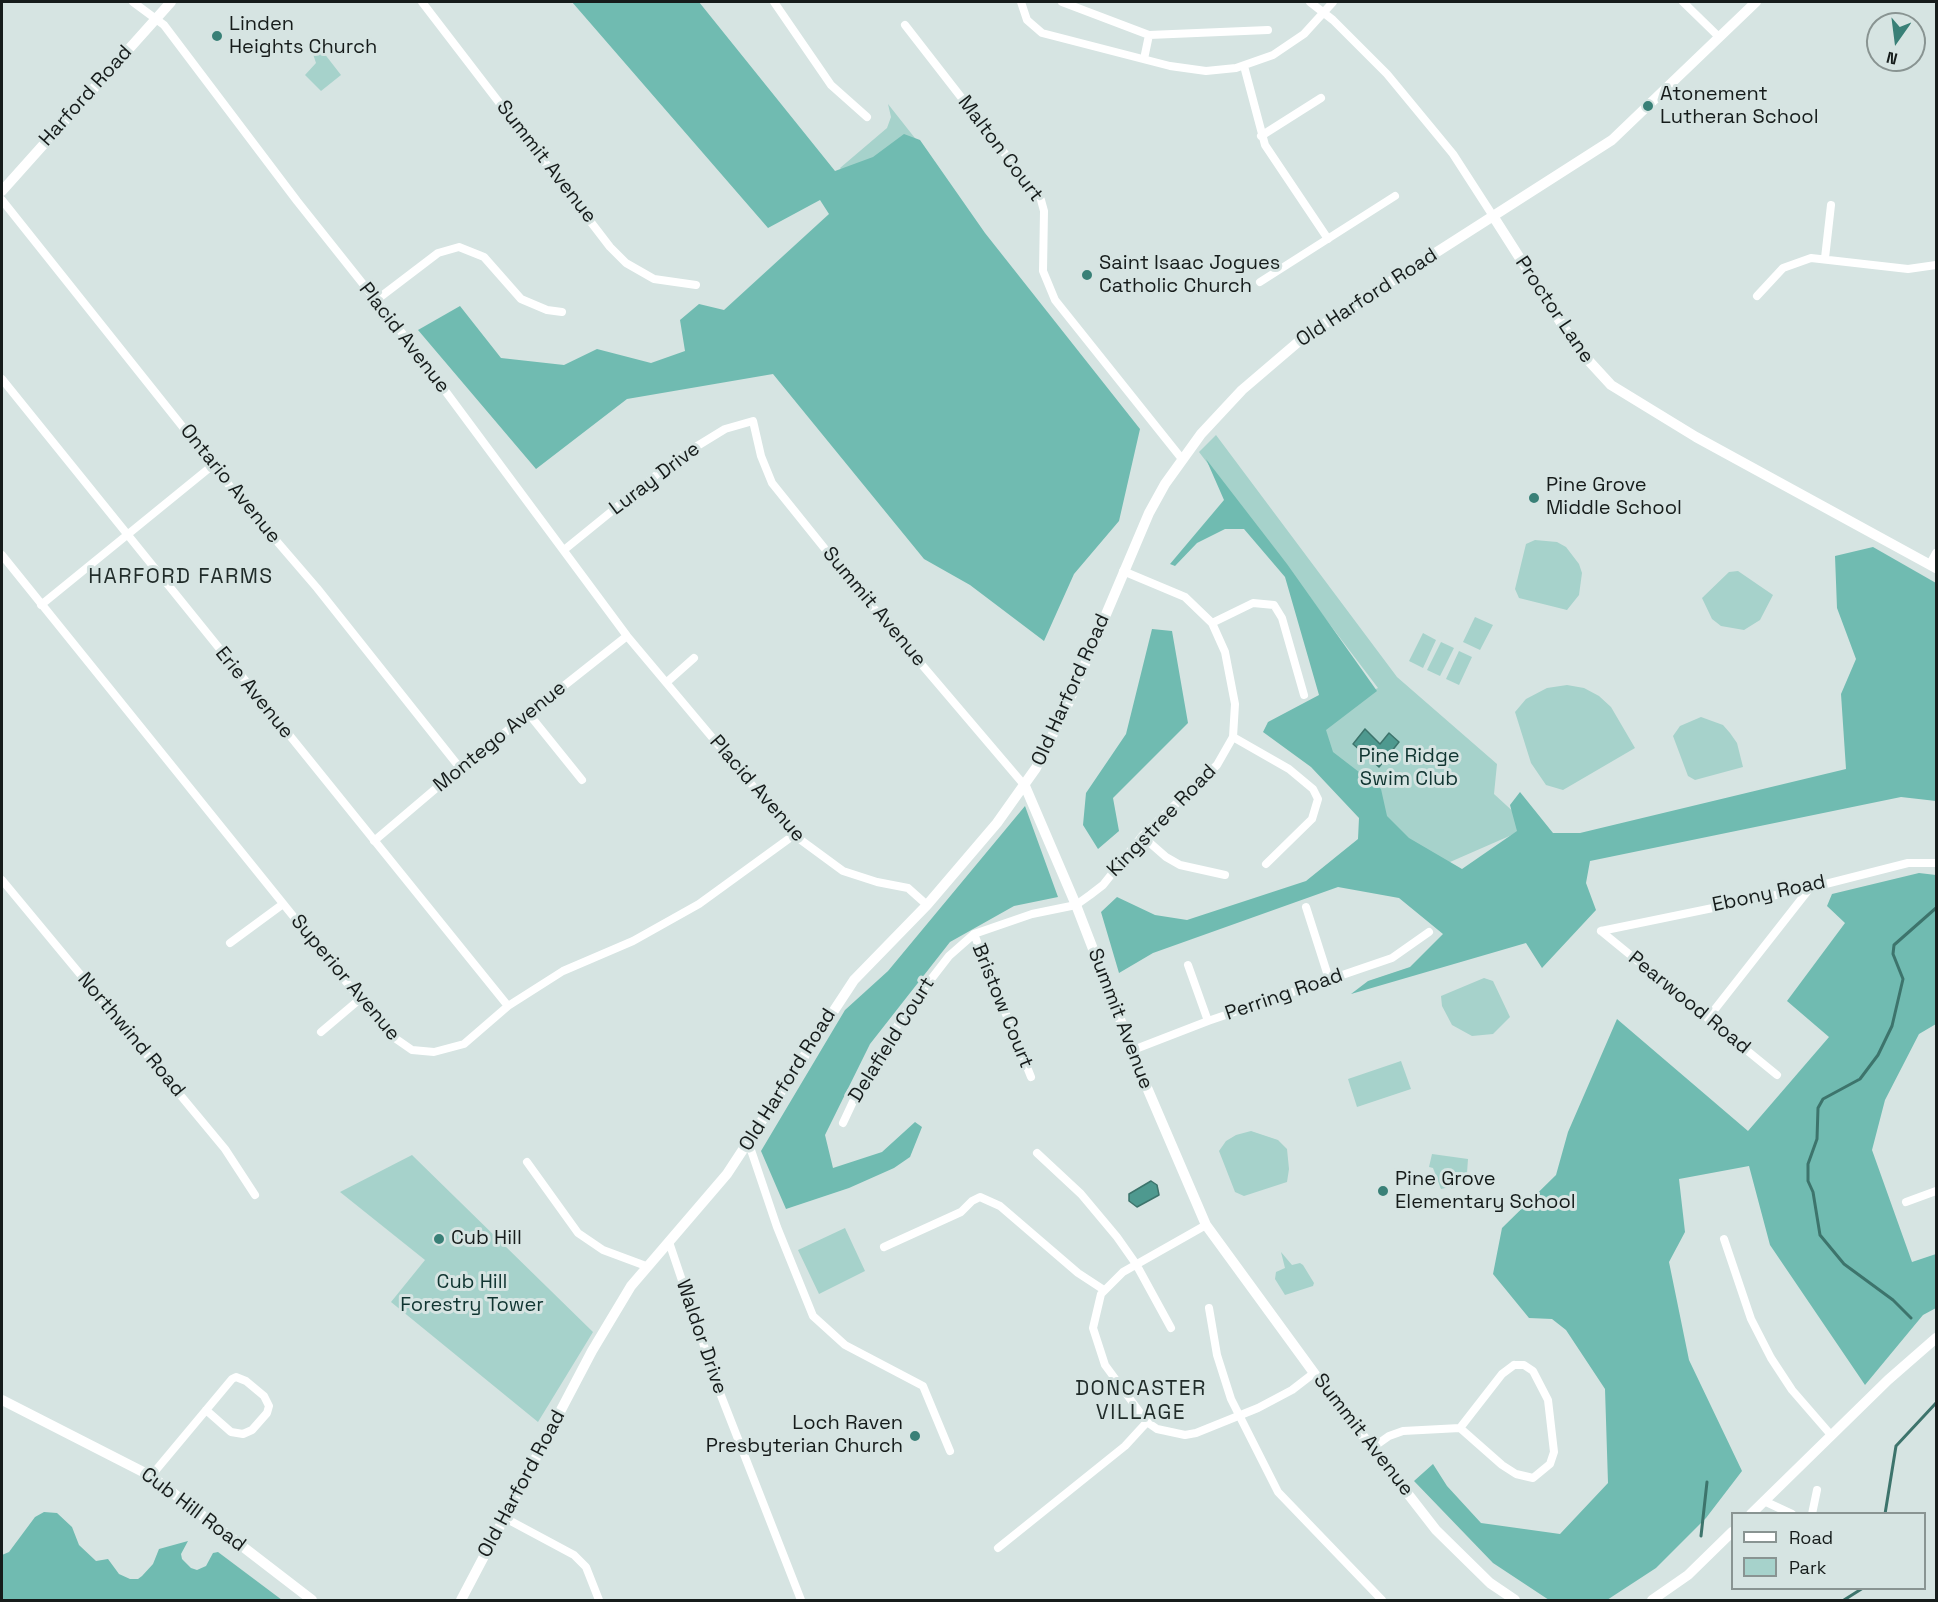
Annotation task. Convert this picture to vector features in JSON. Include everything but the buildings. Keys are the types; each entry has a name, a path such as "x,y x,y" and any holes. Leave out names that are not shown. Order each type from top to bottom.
{"street":[{"name":"Placid Avenue","path":"133,2 164,25 186,52 627,636 794,835 843,871 877,882 908,888 927,905"},
{"name":"Harford Road","path":"2,192 171,2"},
{"name":"Summit Avenue","path":"422,2 610,247 626,263 654,279 696,285"},
{"path":"774,2 831,85 867,117"},
{"path":"1021,2 1027,20 1039,32 1144,59 1206,71 1244,66 1286,49 1304,34 1334,2"},
{"path":"1062,2 1149,35 1268,30"},
{"name":"Proctor Lane","path":"1310,2 1324,12 1387,74 1453,154 1577,348 1611,385 1696,437 1933,566"},
{"path":"1683,2 1718,36"},
{"name":"Old Harford Road","path":"461,1600 626,1292 646,1266 720,1184 854,980 927,905 1025,786 1059,724 1149,513 1182,459 1224,408 1283,353 1612,140 1756,2"},
{"name":"Malton Court","path":"905,25 1041,200 1044,211 1043,271 1055,300 1182,459"},
{"path":"1144,59 1149,35"},
{"path":"1244,66 1261,136 1328,239"},
{"path":"1261,136 1321,98"},
{"path":"1260,282 1395,196"},
{"name":"Ontario Avenue","path":"2,200 213,465 316,588 460,768"},
{"path":"1825,258 1831,205"},
{"path":"375,301 438,253 459,247 484,257 521,299 548,310 561,312"},
{"path":"1757,296 1791,263 1811,258 1908,269 1936,266"},
{"name":"Erie Avenue","path":"2,379 508,1006"},
{"name":"Summit Avenue","path":"753,421 761,456 772,483 861,594 1025,786 1076,904 1142,1077 1206,1225 1314,1373 1436,1530 1490,1583 1515,1600"},
{"name":"Luray Drive","path":"564,550 675,459 725,429 753,421"},
{"path":"41,605 213,465"},
{"path":"1933,566 1936,553"},
{"name":"Superior Avenue","path":"2,555 360,999 403,1046 434,1052 464,1044 508,1006 563,970 633,941 699,904 794,835"},
{"path":"1123,571 1185,597 1212,623 1253,603 1274,605 1282,618 1304,695"},
{"name":"Kingstree Road","path":"1076,904 1103,885 1142,836 1217,765 1233,737 1235,704 1232,681 1225,652 1212,623"},
{"name":"Montego Avenue","path":"374,841 528,712 627,636"},
{"path":"667,682 694,658"},
{"path":"528,712 582,780"},
{"path":"1233,737 1289,769 1313,789 1318,799 1312,819 1266,864"},
{"path":"1142,836 1166,857 1180,865 1225,875"},
{"name":"Ebony Road","path":"1601,932 1810,888 1908,862 1936,863"},
{"name":"Northwind Road","path":"2,880 225,1149 255,1195"},
{"path":"1708,1018 1810,888"},
{"path":"230,943 283,904"},
{"name":"Delafield Court","path":"843,1123 872,1066 921,989 944,961 974,934 1032,914 1076,904"},
{"path":"1306,907 1329,979"},
{"name":"Perring Road","path":"1133,1050 1208,1021 1392,958 1429,932"},
{"name":"Pearwood Road","path":"1601,932 1777,1076"},
{"name":"Bristow Court","path":"974,934 1031,1077"},
{"path":"1188,965 1208,1021"},
{"path":"321,1032 360,999"},
{"path":"746,1147 751,1150 777,1227 813,1316 845,1345 923,1386 950,1451"},
{"path":"1036,1153 1096,1210 1136,1264 1171,1328"},
{"path":"527,1162 578,1233 603,1251 646,1266"},
{"path":"1906,1202 1936,1191"},
{"path":"884,1247 961,1212 972,1201 980,1197 1000,1206 1078,1273 1104,1290"},
{"path":"1206,1225 1136,1264 1113,1280 1104,1290 1097,1302 1093,1328 1098,1351 1105,1365 1147,1422 1157,1429 1185,1435 1196,1433 1275,1400 1314,1373"},
{"path":"1724,1239 1751,1319 1771,1358 1792,1390 1831,1436"},
{"name":"Waldor Drive","path":"669,1242 720,1393 801,1600"},
{"path":"1209,1308 1222,1373 1239,1414 1278,1492 1382,1600"},
{"path":"1753,1512 1903,1366 1936,1338"},
{"path":"1372,1448 1389,1436 1403,1431 1460,1428 1502,1465 1524,1477 1533,1478 1550,1464 1554,1452 1545,1389 1533,1371 1524,1365 1514,1365 1502,1374 1460,1428"},
{"path":"151,1476 206,1410 236,1377 246,1381 264,1396 269,1406 267,1413 252,1430 243,1434 231,1432 206,1410"},
{"name":"Cub Hill Road","path":"2,1400 151,1476 312,1600"},
{"path":"998,1548 1125,1446 1147,1422"},
{"path":"1812,1512 1817,1490"},
{"path":"1764,1501 1788,1512"},
{"path":"505,1518 574,1555 586,1567 599,1600"},
{"path":"1652,1600 1688,1575 1731,1533"}],"green space":[{"path":"320,48 341,75 321,91 305,75 316,63 313,54"},
{"path":"888,104 922,147 864,199 840,168 887,128 891,117"},
{"name":"Pine Ridge Swim Club","path":"1216,435 1397,677 1497,764 1494,794 1530,827 1434,869 1274,734 1378,688 1199,452"},
{"path":"1535,540 1557,542 1566,547 1579,564 1582,573 1579,595 1567,610 1519,598 1515,589 1526,544"},
{"path":"1738,571 1773,595 1760,620 1744,630 1721,626 1712,619 1702,598 1729,572"},
{"path":"1475,617 1493,625 1480,650 1463,642"},
{"path":"1423,633 1436,640 1423,668 1409,661"},
{"path":"1441,642 1454,648 1440,676 1427,670"},
{"path":"1459,651 1472,657 1459,685 1446,679"},
{"path":"1567,685 1584,688 1599,696 1611,707 1635,748 1563,790 1546,785 1531,763 1515,712 1526,699 1547,688"},
{"path":"1701,717 1723,725 1730,733 1737,743 1743,767 1695,780 1688,776 1673,736 1680,726"},
{"path":"1484,978 1493,981 1510,1017 1493,1034 1472,1036 1452,1025 1442,1006 1441,996"},
{"path":"1401,1061 1411,1089 1357,1107 1348,1079"},
{"path":"1251,1131 1278,1140 1287,1149 1289,1169 1287,1182 1244,1196 1235,1192 1219,1151 1226,1141 1236,1135"},
{"path":"1432,1154 1468,1159 1467,1173 1454,1172 1450,1187 1441,1189 1433,1168 1429,1167"},
{"name":"Cub Hill Forestry Tower","path":"412,1155 593,1332 538,1422 391,1302 425,1260 340,1192"},
{"path":"845,1228 865,1271 819,1294 798,1250"},
{"path":"1281,1252 1292,1265 1300,1263 1303,1265 1314,1283 1313,1286 1285,1295 1275,1279 1276,1272 1285,1268"}],"shaded area":[{"path":"572,2 699,2 835,171 873,157 904,134 920,140 985,233 1140,429 1119,521 1074,574 1044,641 970,585 924,559 773,374 627,399 536,469 418,330 460,306 501,358 564,365 597,349 651,363 685,351 680,320 699,304 724,310 829,214 820,200 768,228"},
{"path":"1206,459 1287,564 1377,691 1326,730 1333,752 1381,789 1387,816 1409,838 1462,869 1517,831 1510,805 1520,792 1553,833 1580,833 1846,769 1841,694 1856,659 1837,608 1835,556 1873,547 1936,583 1936,801 1901,797 1590,861 1586,883 1596,910 1542,968 1526,943 1351,994 1368,981 1410,967 1443,934 1399,898 1338,887 1153,953 1119,973 1101,912 1117,897 1155,915 1187,920 1306,881 1358,839 1359,818 1311,767 1263,732 1268,722 1319,695 1285,577 1244,529 1225,529 1197,543 1175,566 1170,564 1224,500"},
{"path":"1152,629 1172,631 1188,723 1113,798 1119,831 1098,849 1083,825 1086,793 1126,734"},
{"path":"1365,729 1380,744 1389,733 1399,742 1379,767 1353,744"},
{"path":"1025,806 1058,897 1014,906 950,942 870,1044 825,1135 833,1168 882,1152 915,1122 922,1127 910,1157 894,1168 849,1188 786,1209 761,1151 845,1010 888,971"},
{"path":"1919,873 1936,875 1936,1024 1919,1034 1885,1100 1872,1150 1912,1262 1936,1254 1936,1308 1923,1315 1865,1385 1770,1245 1749,1166 1679,1179 1685,1232 1669,1262 1689,1360 1742,1471 1706,1518 1656,1568 1607,1600 1549,1600 1493,1563 1414,1481 1433,1464 1447,1486 1481,1523 1560,1534 1608,1483 1605,1389 1566,1330 1552,1319 1529,1318 1493,1274 1502,1228 1556,1175 1568,1132 1617,1019 1748,1131 1829,1037 1787,1001 1845,923 1827,906 1832,894"},
{"path":"1151,1181 1157,1185 1159,1195 1137,1207 1129,1201 1129,1194"},
{"path":"44,1512 57,1513 72,1527 79,1545 96,1561 108,1559 119,1574 130,1579 138,1579 142,1576 153,1564 159,1549 188,1541 181,1554 182,1559 191,1568 197,1570 206,1566 213,1553 218,1552 282,1600 2,1600 2,1555 9,1552 35,1517"}],"waterway":[{"path":"1911,1318 1893,1300 1844,1264 1820,1235 1813,1192 1808,1181 1808,1164 1817,1139 1818,1108 1823,1099 1860,1079 1878,1055 1892,1026 1903,979 1893,954 1894,945 1936,908"},
{"path":"1885,1512 1896,1446 1936,1403"},
{"path":"1701,1536 1707,1482"},
{"path":"1844,1600 1860,1590"}],"place":[{"name":"Linden Heights Church","path":"217,36"},
{"name":"Atonement Lutheran School","path":"1648,106"},
{"name":"Saint Isaac Jogues Catholic Church","path":"1087,275"},
{"name":"Pine Grove Middle School","path":"1534,498"},
{"name":"Pine Grove Elementary School","path":"1383,1191"},
{"name":"Cub Hill","path":"439,1239"},
{"name":"Loch Raven Presbyterian Church","path":"915,1436"}],"district":[{"name":"HARFORD FARMS","path":"181,577"},
{"name":"DONCASTER VILLAGE","path":"1141,1401"}]}
